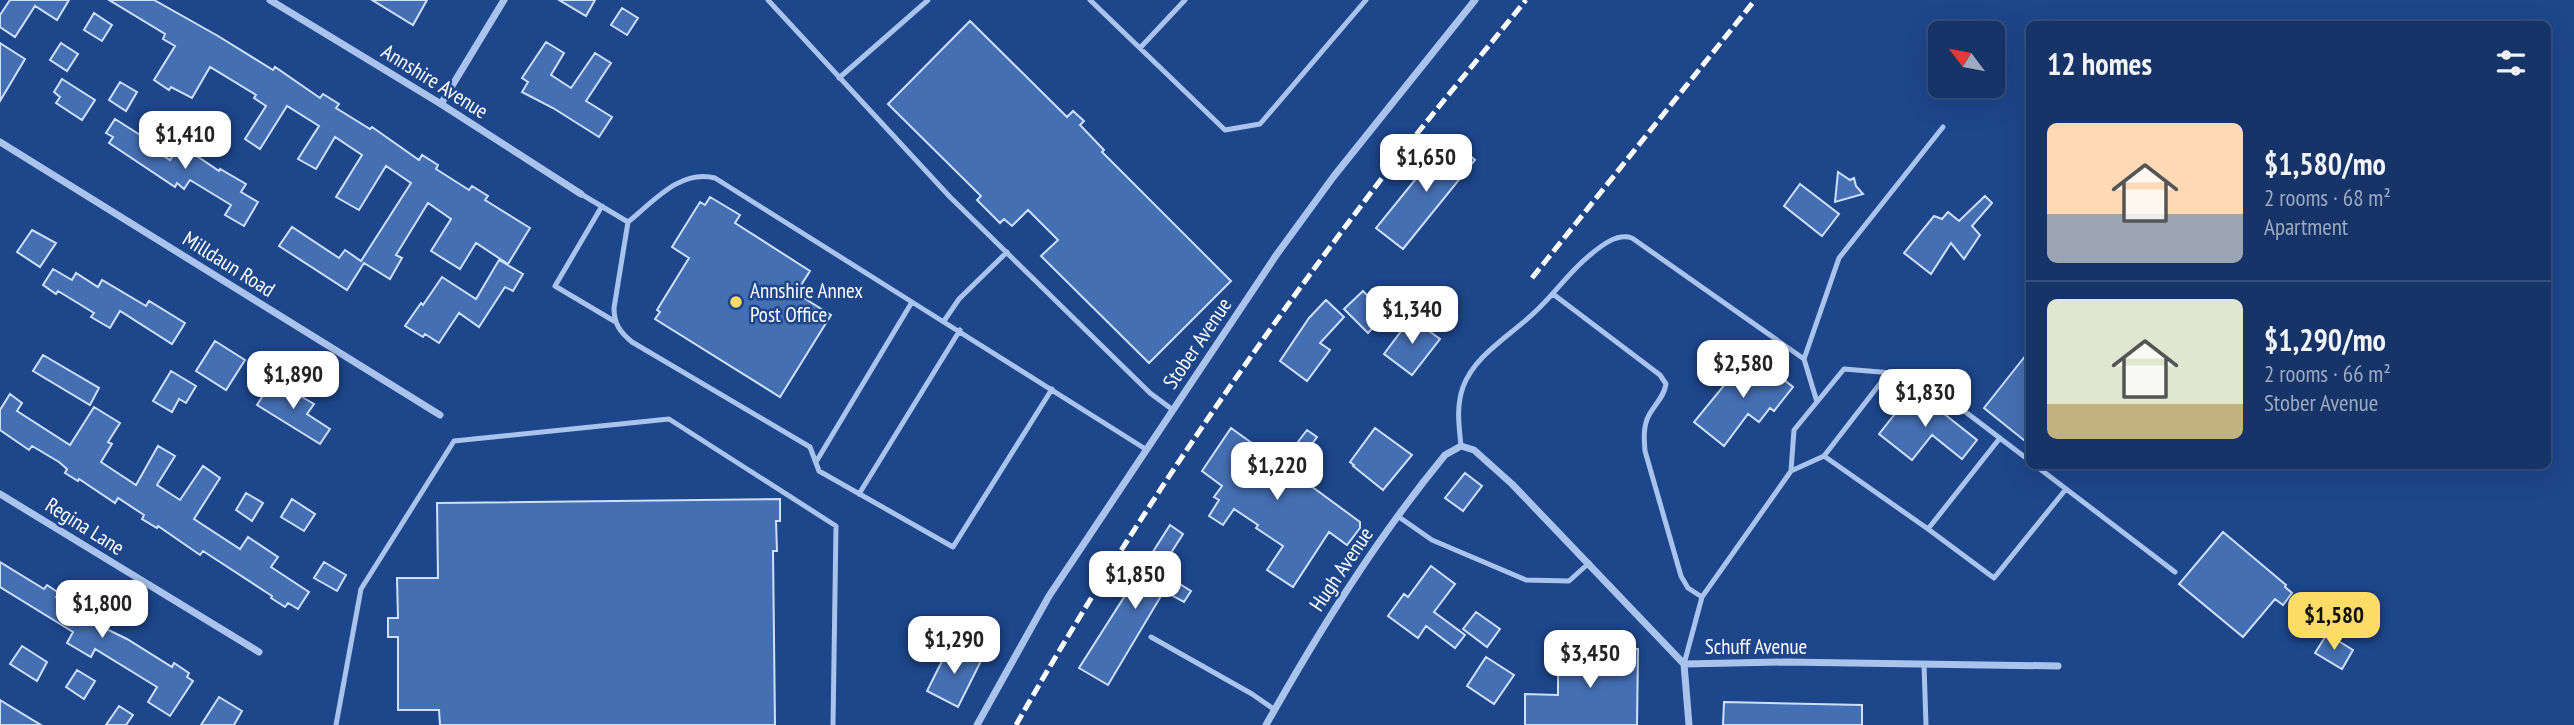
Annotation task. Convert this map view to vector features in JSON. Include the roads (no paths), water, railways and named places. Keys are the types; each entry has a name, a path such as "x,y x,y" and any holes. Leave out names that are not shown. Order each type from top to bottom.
{"street":[{"name":"Annshire Avenue","path":"270,0 581,194"},
{"path":"440,104 504,0"},
{"name":"Stober Avenue","path":"977,725 1049,596 1277,254 1334,176 1475,0"},
{"name":"Milldaun Road","path":"0,142 440,415"},
{"name":"Hugh Avenue","path":"1266,725 1333,611 1445,455 1461,446"},
{"name":"Schuff Avenue","path":"1461,446 1475,450 1512,484 1684,664 2058,666"},
{"name":"Regina Lane","path":"0,494 259,652"},
{"path":"1684,664 1689,725"}],"lane":[{"path":"768,0 950,197 1150,393 1174,410"},
{"path":"839,78 928,0"},
{"path":"1090,0 1225,130 1260,124 1366,0"},
{"path":"1140,48 1185,0"},
{"path":"1816,402 1804,359 1839,258 1943,127"},
{"path":"614,321 628,222 680,181 703,175 715,178 1147,450"},
{"path":"581,194 628,222"},
{"path":"602,206 555,286 614,321 621,333 632,342 810,447 819,471 953,547 1052,389"},
{"path":"1461,446 1458,412 1463,386 1478,363 1553,294 1588,256 1624,235 1632,237 1804,359"},
{"path":"944,321 959,299 1007,252"},
{"path":"1553,294 1660,375 1666,384 1664,394 1648,417 1644,431 1645,451 1681,576 1688,588 1702,597"},
{"path":"816,462 912,302"},
{"path":"859,494 960,330"},
{"path":"1791,471 1794,430 1844,369 1917,375 2026,458"},
{"path":"1684,664 1702,597 1791,471 1824,456 1889,372"},
{"path":"336,725 361,589 454,441 669,419 836,526 833,725"},
{"path":"1928,529 2000,438"},
{"path":"1824,456 1994,578 2066,489"},
{"path":"2040,469 2175,572"},
{"path":"1399,517 1432,540 1526,580 1569,580 1589,563"},
{"path":"1151,637 1252,694 1275,710"},
{"path":"1924,664 1926,725"}],"railway":[{"path":"1016,725 1142,517 1280,316 1376,186 1526,0"},
{"path":"1532,278 1755,0"}],"place":[{"name":"Annshire Annex Post Office","path":"736,302"}]}
